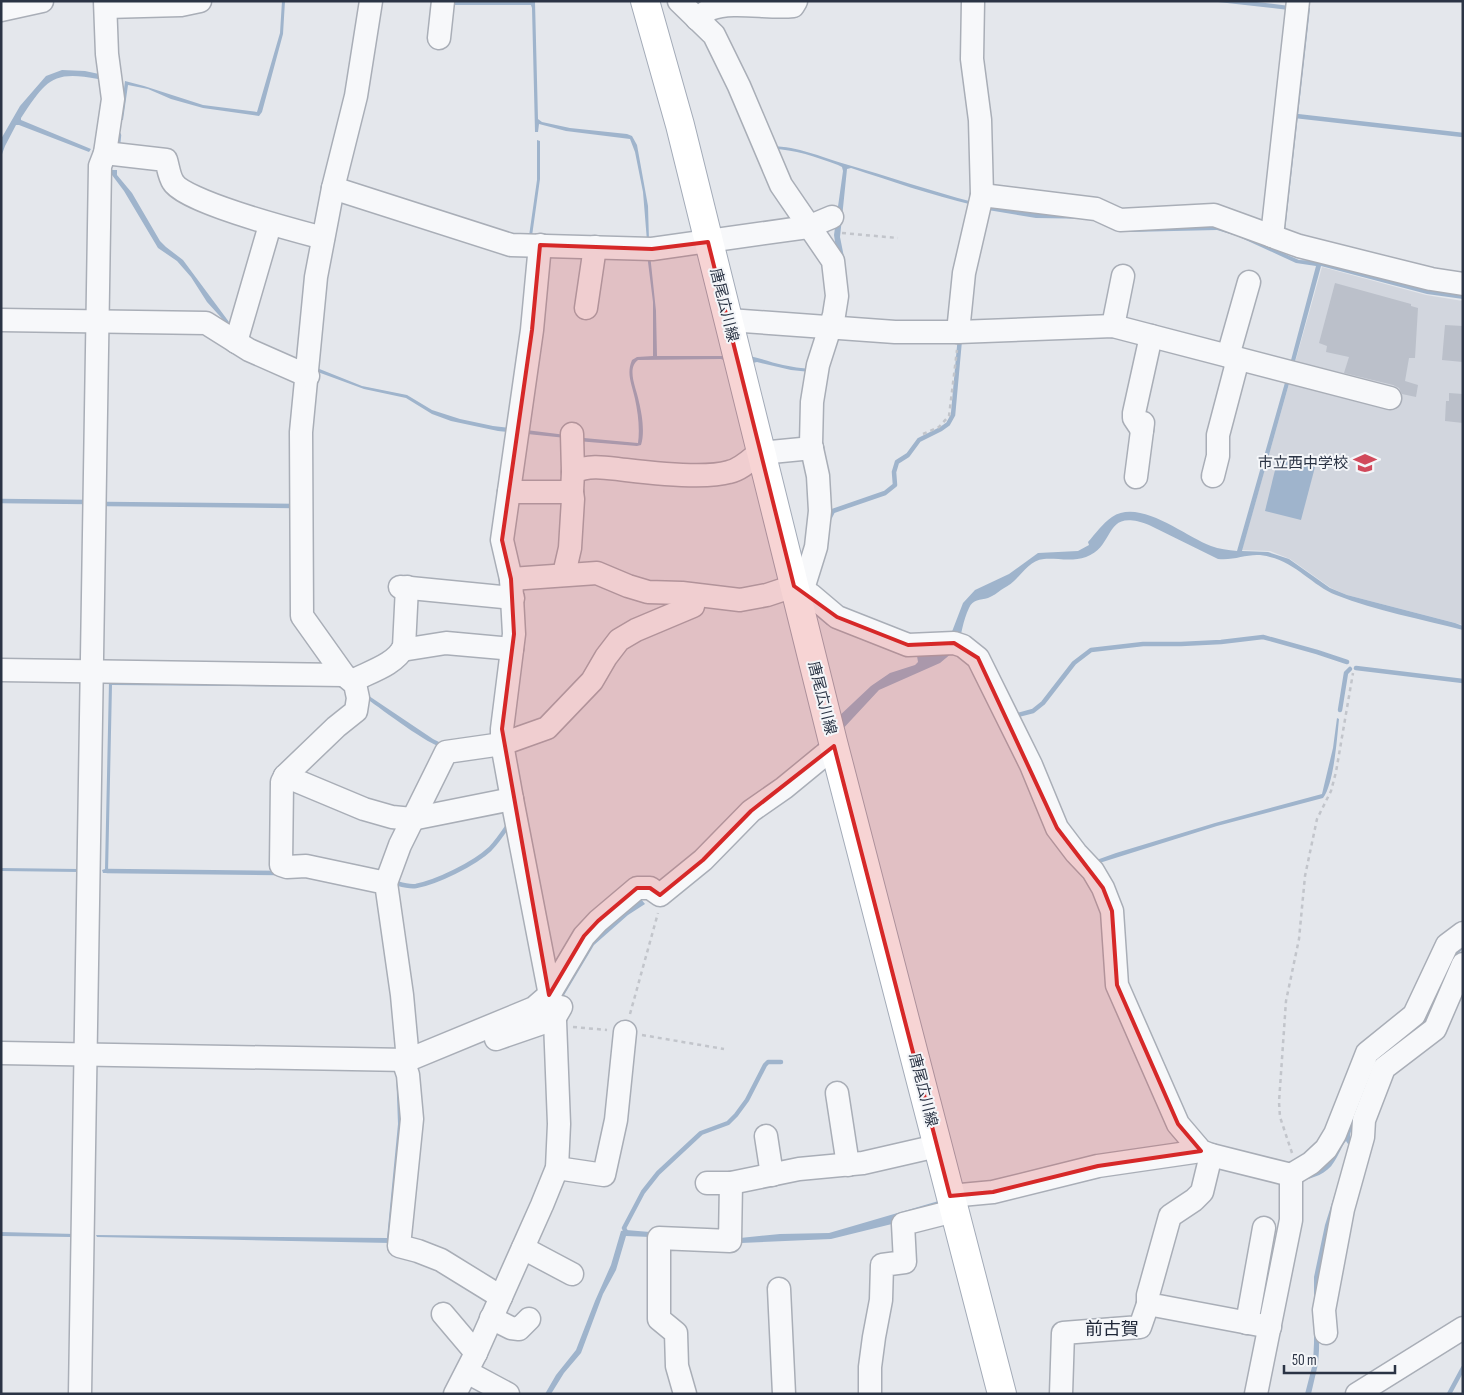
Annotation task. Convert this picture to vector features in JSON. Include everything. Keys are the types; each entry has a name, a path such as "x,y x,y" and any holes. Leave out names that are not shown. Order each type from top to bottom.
{"main road":[{"name":"唐尾広川線","path":"645,1 680,125 832,739 1002,1394"}],"street":[{"path":"1,10 42,1"},
{"path":"80,1394 100,166 105,153 113,99 107,54 106,4 181,5 200,1"},
{"path":"371,1 356,96 333,188 316,277 308,376 301,432 302,616 348,678 356,684 358,698 356,711 336,727 282,782 281,865 287,867 306,866 386,883"},
{"path":"439,38 443,1"},
{"path":"679,1 714,36 740,86 780,185 826,228 833,261 838,323 818,365 812,402 812,448 818,476 820,511 816,546 797,593"},
{"path":"697,19 711,9 725,5 748,4 783,7 793,6 796,1"},
{"path":"958,332 964,273 982,194 980,120 972,59 973,1"},
{"path":"1272,236 1298,1"},
{"path":"105,153 166,160 173,183 189,195 270,225 323,238"},
{"path":"333,188 511,245 652,249 826,228"},
{"path":"982,194 1096,209 1120,220 1214,215 1299,246 1421,276 1463,284"},
{"path":"236,342 270,225"},
{"path":"455,1394 472,1363 558,1168 554,1019 502,739 514,634 512,589 502,540 532,330 540,245"},
{"path":"586,308 594,247"},
{"path":"1113,326 1123,276"},
{"path":"1213,476 1218,456 1218,435 1249,282"},
{"path":"1,320 206,323 249,350 308,376"},
{"path":"729,320 838,323 881,331 958,332 1113,326 1390,398"},
{"path":"1136,477 1143,427 1134,418 1134,413 1151,336"},
{"path":"564,574 570,548 573,499 572,434"},
{"path":"508,492 572,482 582,468 599,466 677,474 712,474 729,472 742,467 761,452 812,448"},
{"path":"1,670 348,678 393,660 400,655 404,647 404,587 512,589 564,574 597,573 648,592 740,600 767,595 797,593 811,595 836,617 908,645 952,644 978,658 1031,765 1057,828 1093,871 1103,888 1112,912 1117,984 1178,1124 1206,1153 1202,1192 1194,1200 1170,1216 1148,1295 1148,1304 1140,1327 1063,1333 1062,1394"},
{"path":"501,1297 441,1260 399,1246 412,1119 406,1065 402,995 386,883 400,845 412,819 422,804 446,752 547,728 592,681 606,657 619,640 636,630 693,606 694,595"},
{"path":"402,650 446,643 512,649"},
{"path":"472,734 502,739"},
{"path":"406,1065 534,1008 549,996 584,936 598,921 637,888 650,888 660,895 703,860 751,811 784,788 823,756 832,739"},
{"path":"286,776 364,809 392,817 412,819 512,800"},
{"path":"1326,1333 1324,1310 1344,1209 1363,1137 1372,1068 1366,1053 1414,1015 1446,945 1463,934"},
{"path":"1372,1068 1384,1068 1435,1029 1463,964"},
{"path":"1,1053 406,1065 452,1054 554,1019 582,969"},
{"path":"558,1168 604,1175 616,1120 625,1032"},
{"path":"870,1394 870,1367 881,1300 882,1265 905,1262 903,1224 952,1203 1098,1166 1206,1153 1293,1173 1316,1158 1326,1148 1372,1068"},
{"path":"837,1093 848,1165"},
{"path":"766,1136 772,1175"},
{"path":"707,1183 731,1183 799,1169 863,1163 937,1146"},
{"path":"1256,1394 1291,1220 1293,1173"},
{"path":"685,1394 677,1366 676,1333 659,1319 659,1238 730,1242 731,1183"},
{"path":"1247,1323 1264,1228"},
{"path":"523,1248 572,1274"},
{"path":"780,1289 784,1394"},
{"path":"1148,1304 1270,1327"},
{"path":"443,1314 472,1363 508,1394"},
{"path":"492,1318 511,1328 519,1329 528,1319"},
{"path":"1357,1394 1463,1328"}],"path":[{"path":"826,228 898,238"},
{"path":"923,434 939,427 949,416 958,332"},
{"path":"1293,1173 1290,1146 1280,1117 1279,1102 1286,1001 1299,939 1307,866 1317,819 1331,791 1336,772 1353,673"},
{"path":"625,1032 660,905 660,895"}],"highlighted area":[{"path":"708,242 794,586 837,617 908,645 954,643 978,658 1057,828 1103,888 1112,911 1117,985 1178,1124 1201,1151 1098,1166 993,1192 950,1196 834,746 751,811 703,860 660,895 650,888 637,888 598,921 584,936 549,995 502,729 514,634 511,579 502,540 532,330 540,245 652,249"}],"shaded area":[{"name":"市立西中学校","path":"1322,267 1426,295 1463,301 1463,625 1347,595 1331,588 1290,559 1270,551 1242,550"}],"water":[{"path":"282,1 285,1 283,34 262,112 259,116 203,108 171,99 148,89 128,85 123,120 120,120 125,81 203,105 257,112 280,33"},
{"path":"451,1 535,2 538,119 542,122 570,128 632,136 637,145 648,206 649,241 647,241 643,192 635,152 630,139 566,131 539,124 538,132 535,132 531,5 451,5"},
{"path":"1209,1 1248,1 1290,6 1289,10"},
{"path":"1305,8 1310,8 1285,231 1281,231"},
{"path":"62,70 99,74 98,79 70,76 51,81 37,95 21,120 91,149 89,152 16,125 1,157 1,139 20,106 46,76"},
{"path":"537,140 540,141 540,179 532,236 529,236 537,180"},
{"path":"771,146 809,152 973,202 973,205 957,201 851,168 847,169 840,237 847,289 846,317 830,362 837,255 834,235 842,167 805,154 771,149"},
{"path":"112,170 117,170 117,175 132,193 160,241 183,260 229,322 227,324 207,302 191,277 177,261 158,248 124,191 112,175"},
{"path":"989,206 1215,226 1233,231 1299,260 1318,261 1463,293 1463,299 1427,294 1321,266 1294,365 1290,364 1316,266 1296,263 1237,236 1217,230 1131,232 1122,231 1094,219 1036,218 988,210"},
{"path":"647,254 650,254 656,311 657,356 722,356 737,354 786,366 810,369 810,372 791,370 757,362 749,364 729,362 721,359 638,360 633,369 633,379 642,418 643,435 641,445 577,441 577,438 584,438 638,443 638,415 630,379 630,365 632,360 637,357 653,356 653,302"},
{"path":"317,368 362,386 407,395 432,410 460,419 493,426 566,435 566,438 498,431 451,421 432,414 406,398 364,389 315,371"},
{"path":"1286,379 1290,380 1242,551 1268,552 1289,559 1330,588 1347,595 1455,623 1463,626 1463,630 1383,610 1336,595 1288,564 1270,557 1256,555 1218,559 1149,525 1134,521 1124,521 1117,524 1096,552 1086,557 1075,559 1039,560 1031,564 1012,582 995,594 973,603 965,618 958,648 940,663 879,690 826,747 791,777 746,811 706,851 662,887 660,883 701,850 742,808 786,776 811,753 837,718 871,686 890,673 915,665 918,662 917,656 827,625 801,603 790,600 752,606 686,603 623,633 603,654 590,677 547,723 526,733 465,748 444,748 427,741 367,699 369,696 443,744 460,744 507,734 540,723 578,686 604,647 616,634 683,600 748,603 785,594 793,594 809,599 823,614 837,622 906,647 917,649 932,656 944,648 948,642 963,603 975,590 1009,574 1038,553 1078,551 1089,545 1088,542 1109,519 1123,512 1149,515 1211,546 1237,551"},
{"path":"1278,458 1315,467 1301,520 1265,511"},
{"path":"109,682 347,684 346,687 112,685 108,873 103,873 102,870 105,869"},
{"path":"1337,718 1339,719 1332,772 1323,798 1217,826 1093,865 1091,862 1215,823 1322,794 1333,748"},
{"path":"1,868 79,869 79,872 1,871"},
{"path":"641,899 645,904 628,915 594,945 560,1002 556,1000 593,938"},
{"path":"1463,939 1463,949 1454,957 1427,1022 1373,1074 1350,1134 1350,1139 1353,1142 1320,1277 1318,1364 1311,1394 1305,1394 1313,1363 1314,1277 1325,1225 1348,1152 1346,1141 1328,1170 1315,1177 1300,1181 1200,1162 1103,1175 962,1203 900,1222 831,1239 741,1243 740,1238 780,1234 829,1233 942,1200 1201,1156 1299,1176 1363,1070 1448,953"},
{"path":"396,1069 402,1099 391,1243 97,1237 96,1235 387,1238 398,1124"},
{"path":"621,1231 650,1232 650,1237 626,1236 616,1270 603,1294 581,1353 564,1373 551,1394 545,1394 556,1375 576,1350 611,1265"},
{"path":"1,1232 75,1234 71,1394 69,1394 71,1237 1,1236"}],"building":[{"path":"1335,283 1411,304 1411,306 1418,308 1415,358 1409,358 1405,381 1418,385 1416,397 1402,394 1399,388 1393,385 1344,373 1349,357 1326,352 1327,346 1319,343"},
{"path":"1445,325 1463,326 1463,362 1442,360"},
{"path":"1449,393 1463,394 1463,423 1445,421 1446,401 1449,401"}],"waterway":[{"path":"1296,116 1463,135"},
{"path":"118,145 119,135"},
{"path":"829,519 833,511 885,493 895,485 894,472 897,462 908,455 919,440 948,424 953,415 960,338"},
{"path":"1,501 87,502"},
{"path":"107,504 293,506"},
{"path":"1014,716 1033,711 1043,703 1074,663 1091,650 1143,644 1221,642 1263,637 1347,662"},
{"path":"1356,668 1463,681"},
{"path":"1340,710 1346,673 1350,669"},
{"path":"396,883 416,886 455,872 475,861 490,849 509,824"},
{"path":"107,871 278,873"},
{"path":"626,1232 624,1228 643,1192 658,1173 701,1133 728,1123 747,1100 765,1065 768,1062 781,1062"},
{"path":"1449,1394 1463,1368"}],"place":[{"name":"市立西中学校","path":"1365,463"}],"district":[{"name":"前古賀","path":"1112,1329"}]}
